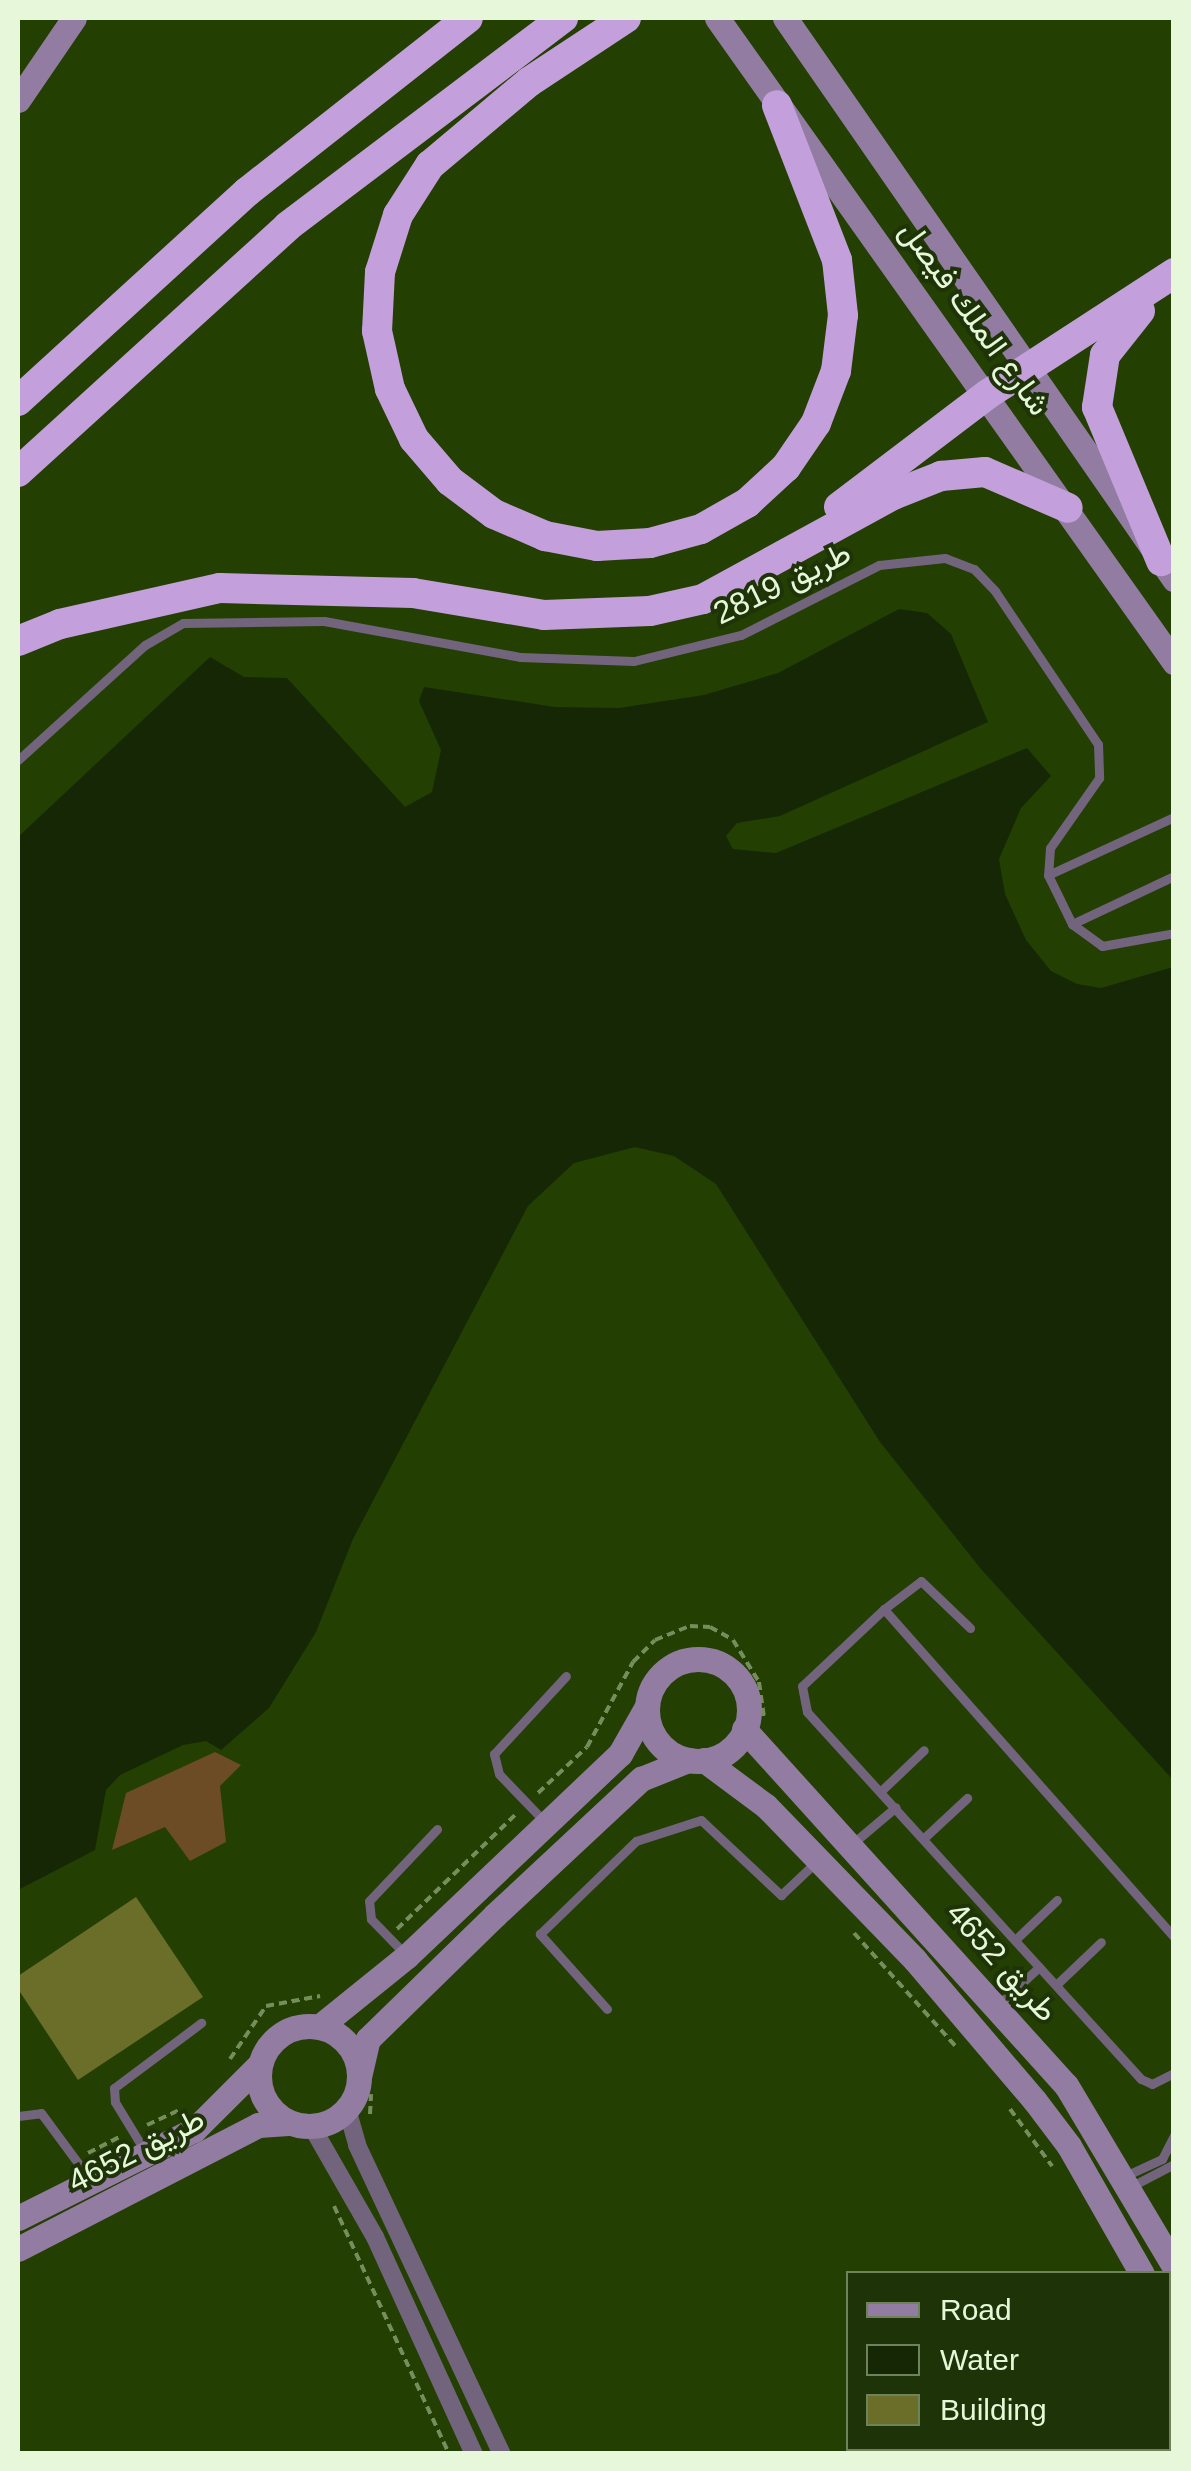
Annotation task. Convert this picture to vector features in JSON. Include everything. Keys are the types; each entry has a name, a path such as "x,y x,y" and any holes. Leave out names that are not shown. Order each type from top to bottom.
{"highway":[{"path":"18,401 247,192 468,18"},
{"path":"18,472 288,226 563,18"},
{"path":"626,18 529,82 430,165 398,215 380,272 377,331 390,389 414,439 450,481 494,514 546,536 597,546 650,543 732,512 786,467 816,424 836,371 843,315 838,260 778,106"},
{"path":"757,569 988,394 1174,275"},
{"path":"1167,570 1100,425 1097,389 1113,340 1174,275"},
{"path":"18,641 60,624 220,588 413,593 562,614 650,610 703,599 941,476 986,472 1068,508"}],"street":[{"path":"18,100 74,18"},
{"name":"شارع الملك فيصل","path":"717,18 988,394 1174,662"},
{"name":"شارع الملك فيصل","path":"785,18 1167,570"},
{"path":"300,2125 347,2109 367,2076 368,2039 641,1779 734,1745 744,1730 746,1692 714,1662 697,1659 662,1673 620,1754 547,1824 397,1946 320,2027"},
{"path":"646,1708 659,1743 696,1760"},
{"name":"طريق 4652","path":"744,1730 998,2004 1066,2085 1174,2266"},
{"name":"طريق 4652","path":"696,1760 766,1806 1036,2101 1069,2146 1140,2271"},
{"path":"367,2076 348,2045 320,2027 289,2030 260,2064 263,2098 300,2125 376,2238 474,2454"},
{"name":"طريق 4652","path":"18,2218 147,2155 214,2116 260,2064"},
{"path":"347,2109 357,2145 502,2454"},
{"name":"طريق 4652","path":"18,2248 258,2125 300,2125"}],"lane":[{"name":"طريق 2819","path":"18,760 145,644 183,623 324,621 520,657 634,660 741,635 879,565 945,558 974,569 995,591 1098,744 1099,778 1050,848 1048,875"},
{"path":"1174,817 1048,875 1072,924 1102,946 1174,932"},
{"path":"1072,924 1174,876"},
{"path":"970,1628 921,1582 884,1609 802,1686 808,1712 1141,2079 1152,2084 1174,2073"},
{"path":"884,1609 1174,1938"},
{"path":"547,1824 498,1774 494,1754 566,1676"},
{"path":"881,1791 924,1750"},
{"path":"924,1838 968,1798"},
{"path":"851,1846 896,1807"},
{"path":"607,2009 540,1934 636,1841 700,1820 781,1896 817,1860"},
{"path":"397,1946 371,1920 369,1901 437,1829"},
{"path":"1015,1940 1057,1900"},
{"path":"1056,1985 1101,1942"},
{"path":"998,2004 1040,1967"},
{"path":"147,2155 115,2102 118,2081 201,2024"},
{"path":"18,2116 40,2113 91,2180"},
{"path":"1126,2182 1171,2163 1174,2136"}],"path":[{"path":"397,1946 527,1803 587,1747 634,1662 655,1640 690,1626 710,1627 733,1640 751,1662 774,1733"},
{"path":"841,1918 963,2054"},
{"path":"225,2069 266,2006 333,1993"},
{"path":"367,2076 369,2126"},
{"path":"998,2094 1064,2182"},
{"path":"76,2159 185,2107"},
{"path":"332,2202 449,2454"}],"shaded area":[{"path":"215,1752 241,1765 220,1786 226,1842 190,1861 165,1827 112,1850 126,1793"}],"water":[{"path":"899,609 927,613 951,634 988,722 780,816 737,823 726,836 733,849 776,853 1027,748 1051,776 1021,808 999,859 1005,894 1026,940 1051,971 1077,984 1101,988 1173,967 1173,1780 981,1569 880,1442 716,1184 674,1156 635,1147 574,1163 528,1206 353,1539 316,1632 269,1708 221,1750 206,1741 183,1745 120,1775 106,1790 95,1850 18,1890 18,837 210,657 244,677 287,678 405,807 432,792 441,750 419,701 424,687 555,707 619,708 704,695 778,673"}],"building":[{"path":"136,1897 203,1997 78,2080 18,1989 18,1976"}]}
